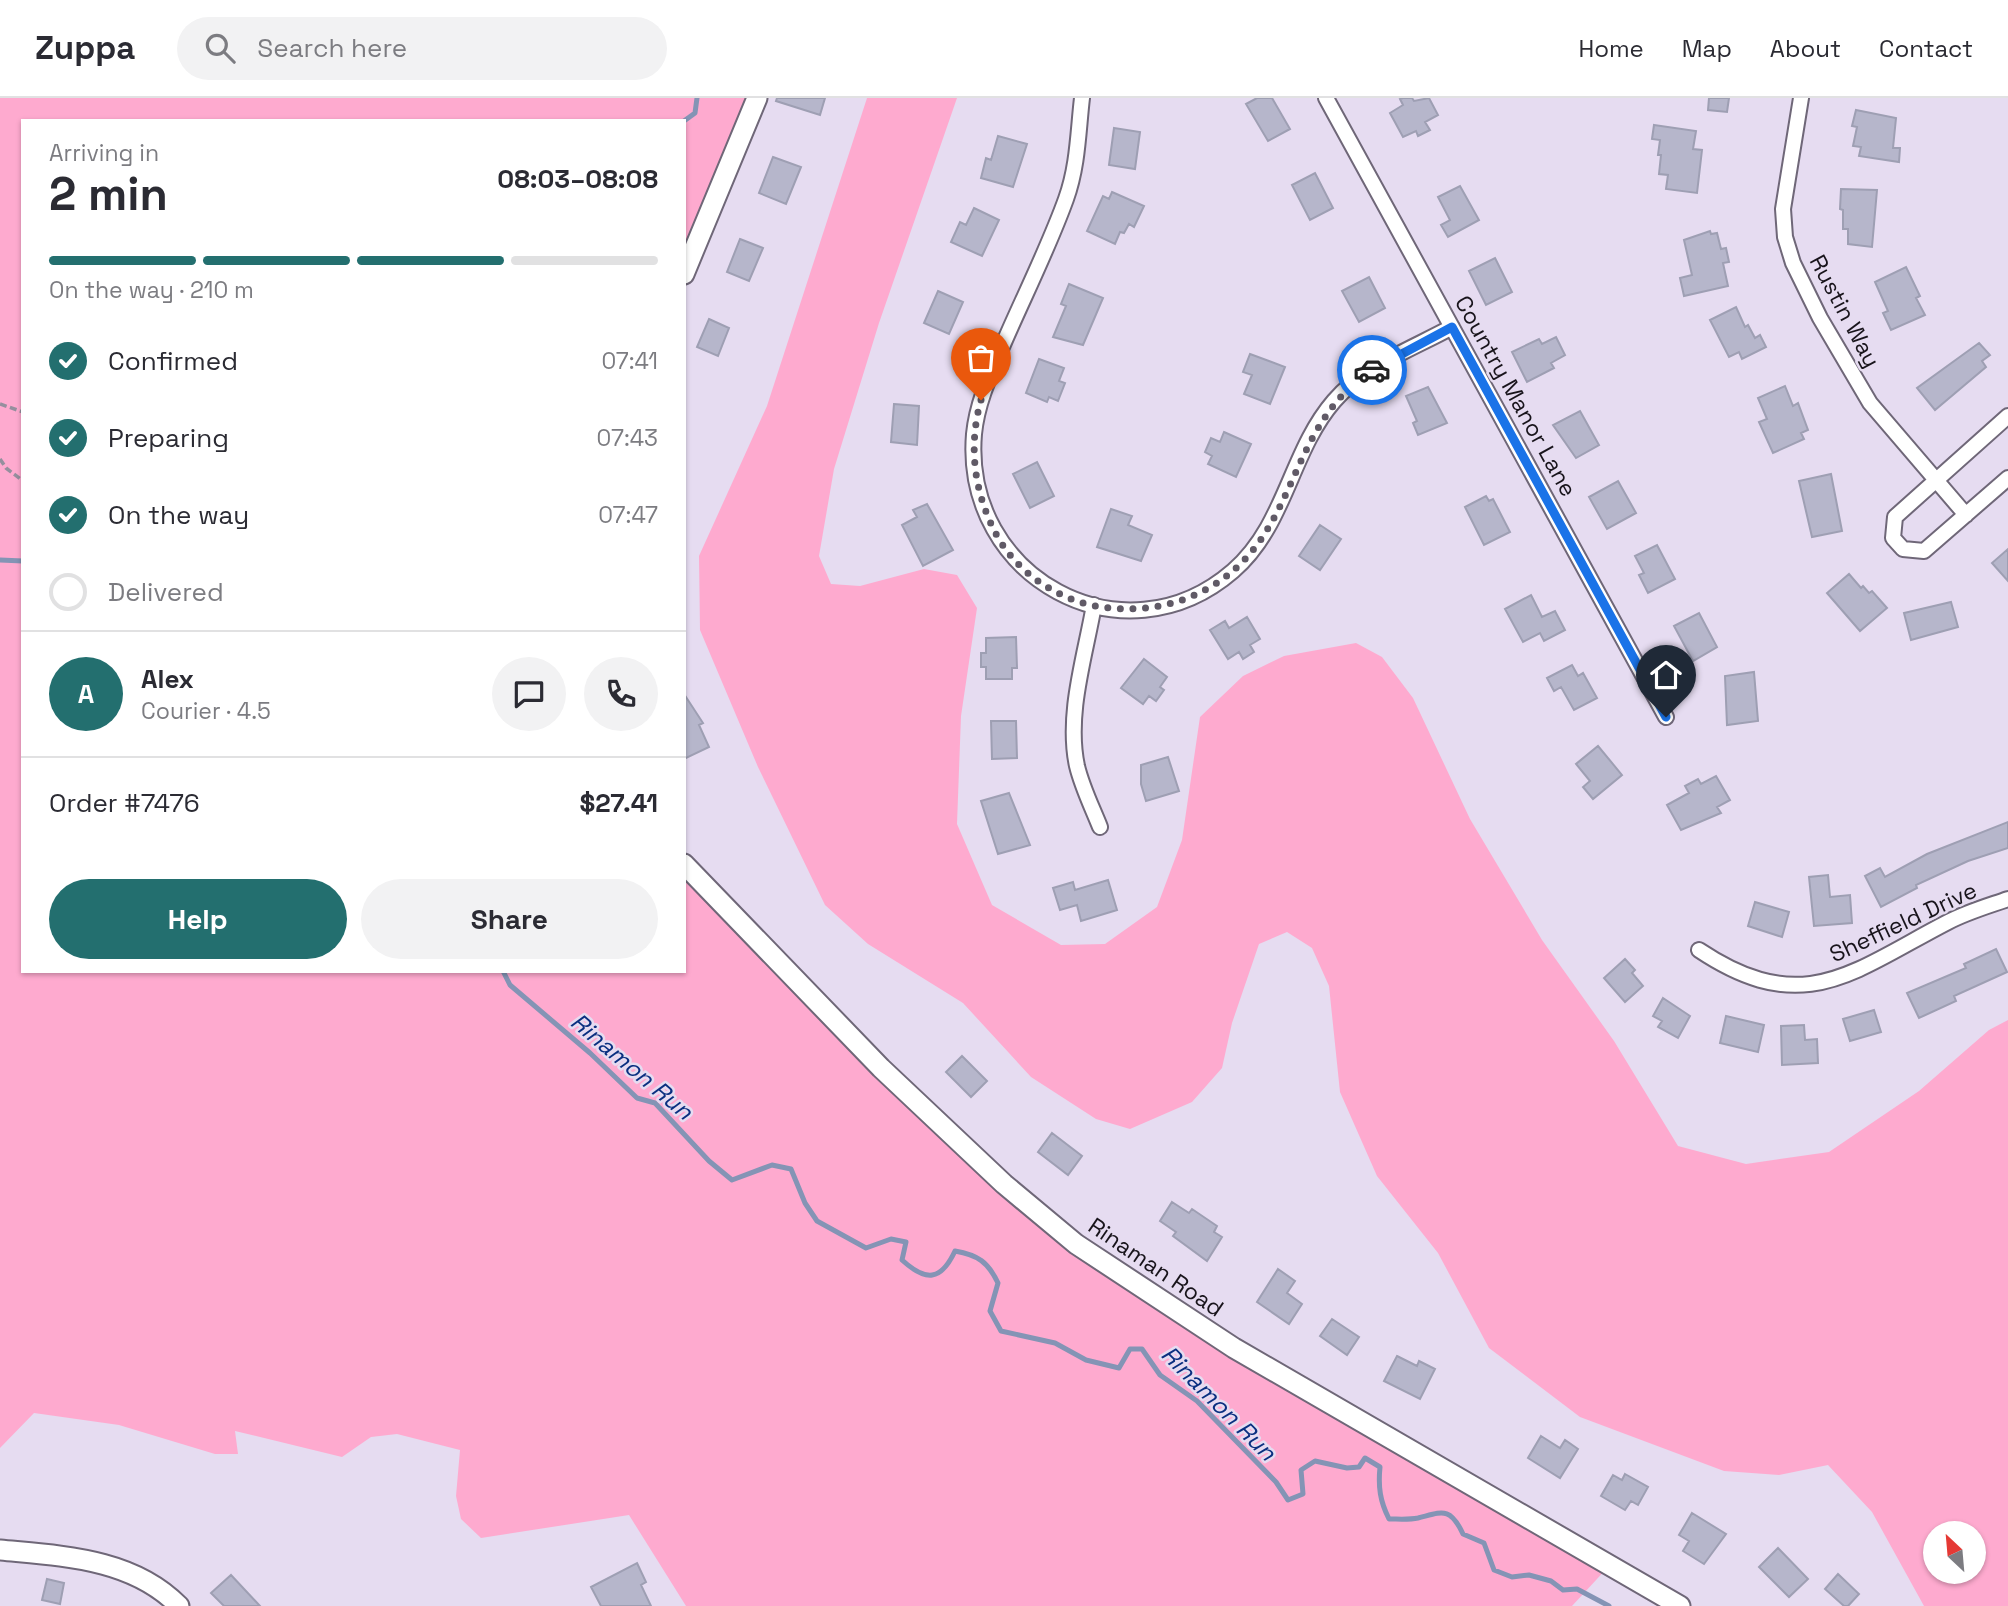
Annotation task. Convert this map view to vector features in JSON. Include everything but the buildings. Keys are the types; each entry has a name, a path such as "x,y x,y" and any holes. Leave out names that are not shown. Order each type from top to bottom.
{"street":[{"path":"686,269 757,98"},
{"path":"1082,98 1070,186 984,390 975,427 974,450 981,499 1006,551 1050,588 1094,605 1136,609 1169,605 1201,592 1230,574 1267,532 1314,431 1333,403 1374,369 1452,327"},
{"name":"Rustin Way","path":"1801,98 1783,209 1789,252 1801,283 1856,381 1885,422 1966,515"},
{"name":"Country Manor Lane","path":"1328,99 1666,717"},
{"path":"2008,416 1895,517 1891,531 1897,544 1909,552 1924,551 2008,478"},
{"path":"1094,605 1076,703 1074,740 1082,782 1100,827"},
{"name":"Rinaman Road","path":"686,866 881,1068 1004,1184 1076,1244 1234,1348 1680,1606"},
{"name":"Sheffield Drive","path":"1699,950 1726,967 1758,980 1790,985 1826,983 1861,970 1951,920 2008,899"},
{"path":"0,1550 65,1557 121,1569 152,1584 179,1606"}],"path":[{"path":"0,404 21,411"},
{"path":"0,458 6,468 21,479"}],"shaded area":[{"path":"0,98 757,98 686,269 686,119 21,119 21,973 686,973 686,866 736,919 1076,1244 1609,1566 1572,1606 686,1606 629,1515 481,1538 461,1519 456,1496 460,1450 397,1434 371,1437 342,1457 235,1431 238,1454 215,1454 119,1425 34,1413 0,1448"},
{"path":"867,98 957,98 879,323 834,469 819,556 831,584 860,586 924,569 957,575 977,608 961,716 957,824 992,905 1061,945 1105,944 1157,907 1182,840 1200,717 1243,676 1284,656 1356,643 1382,657 1413,698 1470,819 1542,940 1614,1041 1678,1146 1746,1164 1829,1152 1919,1091 1989,1030 2008,1020 2008,1606 1924,1606 1872,1512 1828,1465 1779,1475 1724,1471 1580,1417 1489,1348 1438,1253 1377,1176 1340,1092 1329,986 1312,948 1287,932 1259,944 1232,1023 1222,1068 1192,1102 1130,1129 1096,1119 1031,1077 963,1003 868,944 825,905 758,767 700,630 699,556 767,406"}],"waterway":[{"path":"686,120 695,113 697,98"},
{"name":"Rinamon Run","path":"0,560 21,561"},
{"name":"Rinamon Run","path":"504,973 510,985 590,1053 637,1098 655,1103 709,1161 732,1180 772,1165 791,1169 805,1203 817,1221 866,1248 891,1239 906,1242 902,1260 926,1275 938,1273 950,1261 955,1251 976,1257 986,1265 998,1283 990,1311 1001,1331 1055,1343 1086,1360 1119,1368 1130,1349 1142,1349 1160,1375 1197,1401 1276,1482 1288,1500 1303,1494 1301,1470 1315,1461 1347,1468 1359,1467 1365,1458 1380,1467 1380,1494 1389,1519 1415,1519 1445,1513 1454,1519 1463,1534 1484,1543 1494,1570 1512,1577 1529,1575 1551,1581 1563,1590 1577,1589 1609,1606"}],"way so far":[{"path":"981,400 975,427 976,478 989,520 1006,551 1022,568 1061,594 1094,605 1136,609 1169,605 1192,597 1222,580 1244,561 1273,522 1324,415 1350,386 1372,370"}],"route":[{"path":"1372,370 1452,327 1666,717"}]}
